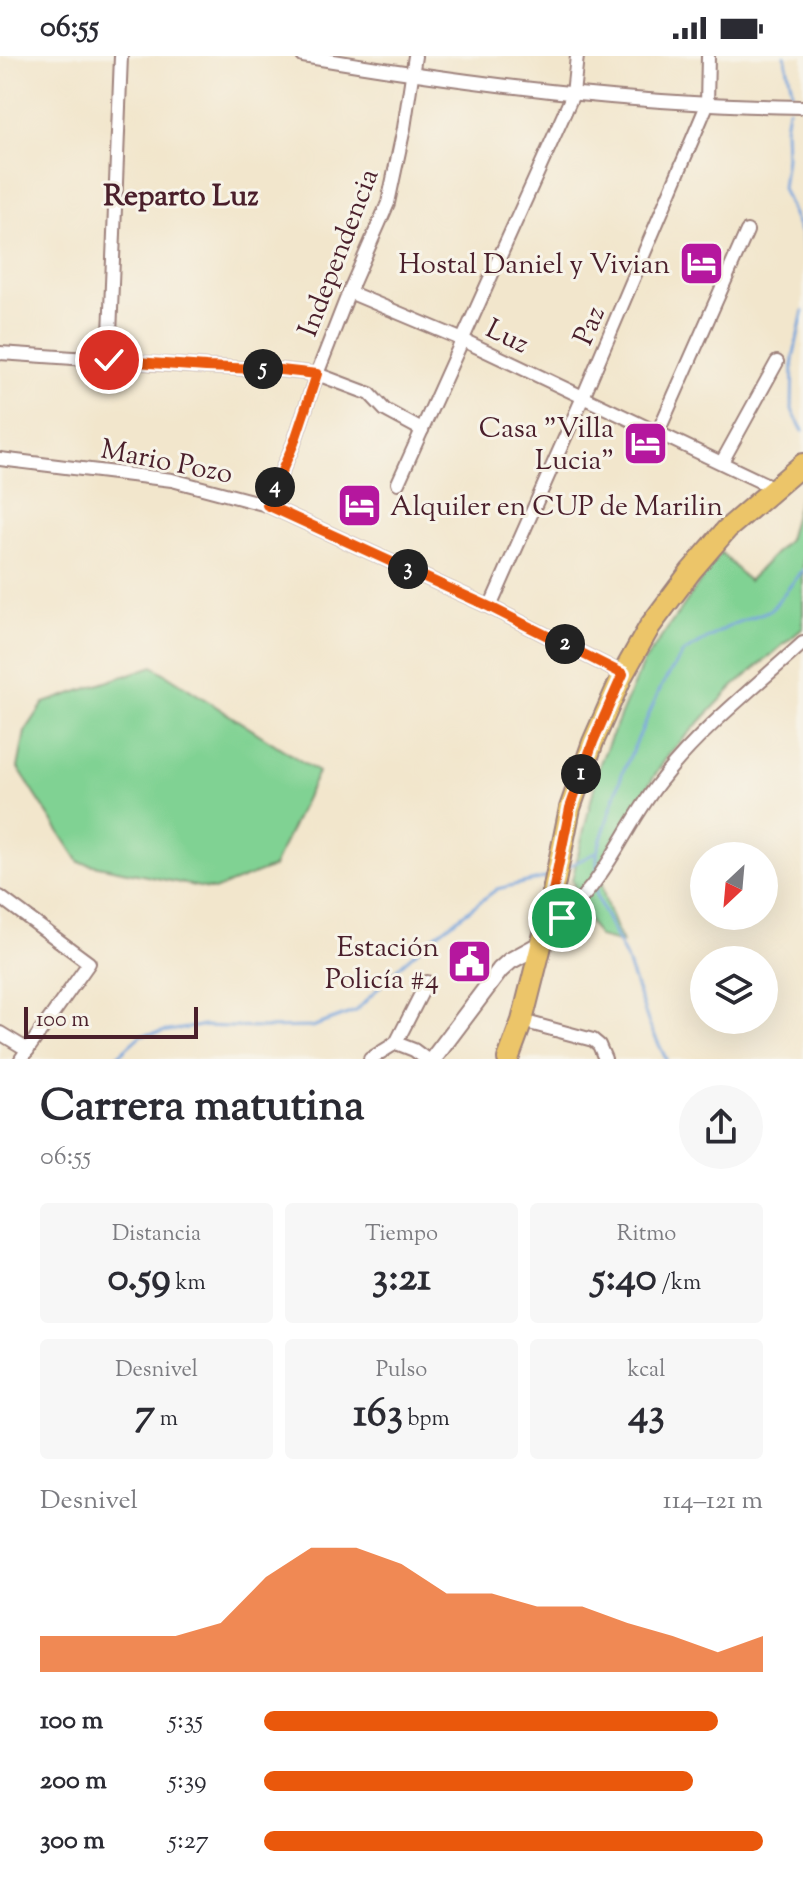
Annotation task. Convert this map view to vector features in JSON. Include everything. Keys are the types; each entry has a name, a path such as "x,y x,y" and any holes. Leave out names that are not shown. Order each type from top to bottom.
{"main road":[{"path":"508,1059 522,1021 544,935 570,808 593,742 623,674 650,626 727,529 803,464"}],"street":[{"path":"109,360 121,56"},
{"path":"303,56 412,74 573,94 707,105 800,107"},
{"name":"Independencia","path":"267,505 294,443 349,292 388,203 415,56"},
{"path":"398,483 573,94 577,56"},
{"name":"Paz","path":"490,607 707,105 708,56"},
{"path":"658,432 747,231"},
{"name":"Luz","path":"349,292 463,340 774,488"},
{"path":"0,353 317,374 370,394 385,410 422,430"},
{"path":"722,462 777,362"},
{"name":"Mario Pozo","path":"0,459 172,480 267,505 490,607 623,674"},
{"path":"433,1059 500,970 562,918 598,877 661,779 706,731 803,643"},
{"path":"0,897 89,963 25,1054 0,1033"},
{"path":"370,1059 396,1043 427,982"},
{"path":"522,1021 593,1040 599,1045 605,1059"},
{"path":"396,1043 426,1059"}],"green space":[{"path":"803,484 803,628 734,686 669,754 637,802 605,854 602,866 605,900 622,943 599,937 583,913 572,880 600,763 642,665 721,552 748,581 788,540"},
{"path":"153,666 318,772 273,867 214,890 79,862 18,768 25,732 44,703"}],"waterway":[{"path":"785,56 792,90 790,102"},
{"path":"788,109 782,188 802,236 803,252"},
{"path":"803,311 793,359 792,410 803,431"},
{"path":"597,869 597,852 622,774 662,685 683,653 731,625 771,610 803,570"},
{"path":"565,868 597,852"},
{"path":"114,1059 141,1035 201,1026 312,1027 356,1011 433,937 497,889 548,877"},
{"path":"596,889 596,896 626,958 649,1024 666,1059"}],"place":[{"name":"Hostal Daniel y Vivian","path":"701,263"},
{"name":"Casa \"Villa Lucia\"","path":"645,443"},
{"name":"Alquiler en CUP de Marilin","path":"359,505"},
{"name":"Estación Policía #4","path":"470,962"}],"district":[{"name":"Reparto Luz","path":"181,195"}],"route":[{"path":"109,360 317,374 294,443 267,505 490,607 623,674 593,742 570,808 546,926 562,918"}]}
